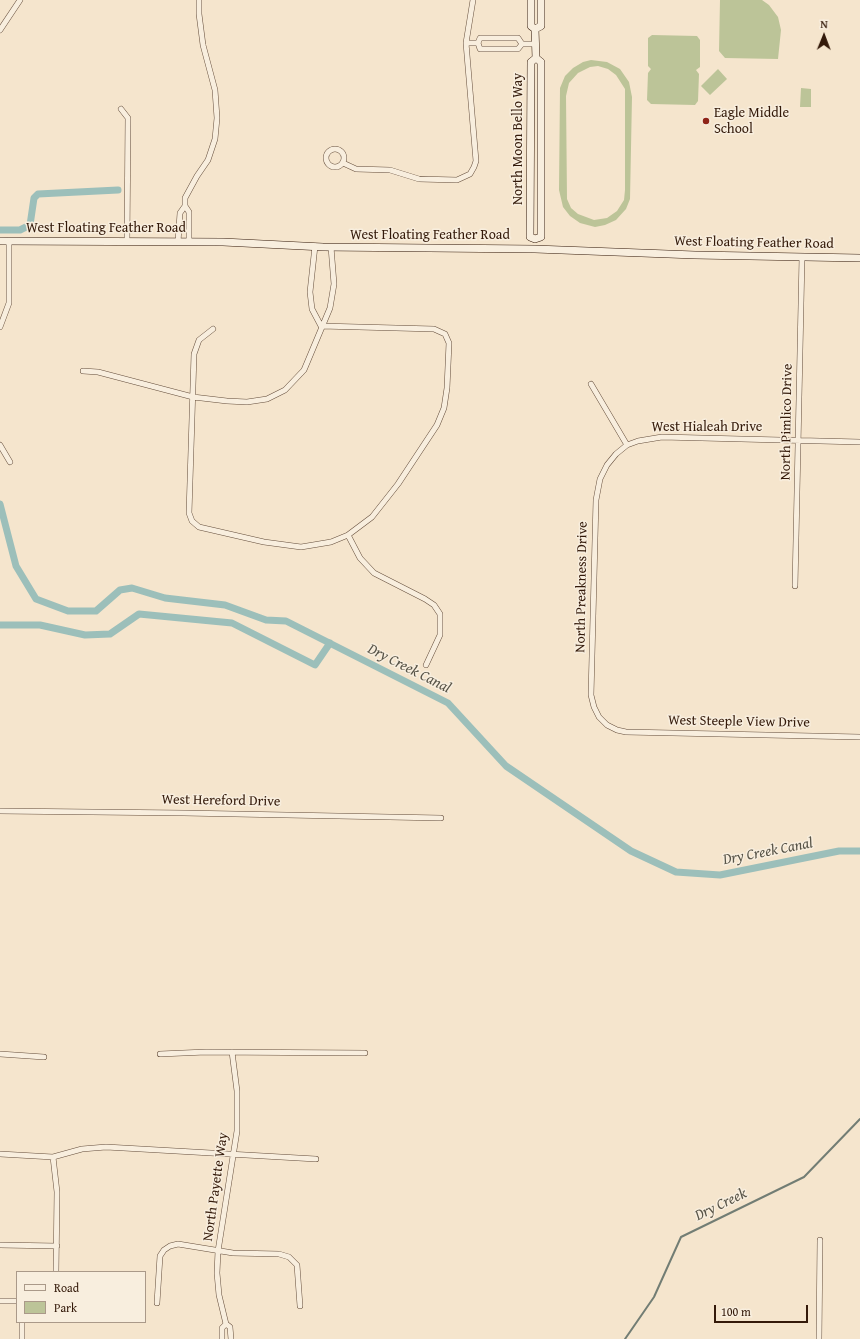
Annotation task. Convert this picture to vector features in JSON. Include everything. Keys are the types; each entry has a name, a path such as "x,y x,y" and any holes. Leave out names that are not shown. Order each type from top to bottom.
{"main road":[{"path":"531,0 531,26 535,29 536,58"},
{"path":"535,29 541,26 541,0"},
{"name":"North Moon Bello Way","path":"536,58 541,62 541,237 535,238 530,237 530,229 531,62 536,58"},
{"name":"North Moon Bello Way","path":"535,238 535,249"},
{"name":"West Floating Feather Road","path":"0,241 189,242 331,247 535,249 860,258"}],"street":[{"path":"0,30 20,0"},
{"path":"178,242 180,213 184,206 185,198 208,160 215,139 215,90 203,45 199,14 199,0"},
{"path":"343,163 356,169 390,170 419,179 457,180 470,174 476,161 466,43 472,0"},
{"path":"480,38 518,38 522,44 518,49 480,49 478,43 480,38"},
{"path":"466,43 478,43"},
{"path":"522,44 536,44"},
{"path":"121,109 128,118 126,242"},
{"path":"184,206 190,212 189,242"},
{"path":"0,327 9,302 9,241"},
{"path":"315,246 310,292 312,308 321,326"},
{"path":"83,371 98,372 193,397 247,402 267,399 286,390 304,370 314,350 321,326 330,308 334,284 331,247"},
{"name":"North Pimlico Drive","path":"795,586 802,257"},
{"path":"213,330 200,340 194,354 189,513 192,522 199,527 249,539 301,548 331,542 348,536 372,517 398,484 437,425 444,408 447,388 449,343 445,334 434,328 321,326"},
{"path":"590,384 627,445"},
{"name":"West Hialeah Drive","path":"627,445 648,438 662,437 860,442"},
{"path":"0,445 10,462"},
{"name":"North Preakness Drive","path":"617,730 607,725 599,717 594,707 592,695 596,500 600,479 607,465 616,454 627,445"},
{"path":"348,536 360,558 368,567 382,577 425,599 434,605 440,614 440,635 426,665"},
{"name":"West Steeple View Drive","path":"617,730 626,732 860,737"},
{"name":"West Hereford Drive","path":"0,811 184,812 441,818"},
{"path":"160,1054 232,1052 365,1053"},
{"name":"North Payette Way","path":"231,1339 230,1327 226,1324 217,1280 218,1251 233,1155 237,1111 232,1052"},
{"path":"0,1054 44,1057"},
{"path":"0,1154 53,1157 82,1149 106,1147 233,1155 286,1156 316,1159"},
{"path":"53,1157 57,1192 56,1271"},
{"path":"819,1339 820,1240"},
{"path":"158,1303 160,1256 164,1250 178,1244 218,1251 278,1254 289,1257 297,1265 300,1306"},
{"path":"0,1245 57,1246"},
{"path":"0,1301 16,1301"},
{"path":"22,1323 22,1339"},
{"name":"North Payette Way","path":"222,1339 222,1328 226,1324"}],"green space":[{"path":"720,0 762,0 769,5 778,17 781,30 778,59 725,58 719,51"},
{"path":"652,35 697,36 700,40 700,67 696,70 699,74 698,101 695,105 651,104 647,100 648,73 651,69 648,66 648,38"},
{"path":"591,60 607,62 620,69 629,82 632,97 630,199 626,209 616,220 605,225 595,227 580,223 570,216 563,207 559,190 560,88 565,76 573,68 583,62","holes":["598,66 608,69 616,75 625,89 625,190 624,200 617,211 607,218 594,220 578,214 571,208 567,199 566,96 569,83 578,73 590,67"]},
{"path":"718,69 727,79 710,95 701,86"},
{"path":"801,88 811,89 811,107 800,107"}],"waterway":[{"path":"0,230 20,230 30,225 34,198 38,194 118,190"},
{"name":"Dry Creek Canal","path":"0,504 16,566 36,599 68,611 96,611 120,590 132,588 165,598 225,605 266,620 286,621 448,703 506,766 631,851 676,872 720,875 839,851 860,851"},
{"path":"0,625 40,625 85,635 110,634 139,614 232,623 315,665 330,643"},
{"name":"Dry Creek","path":"625,1339 654,1297 681,1237 804,1177 860,1119"}],"place":[{"name":"Eagle Middle School","path":"706,121"}]}
